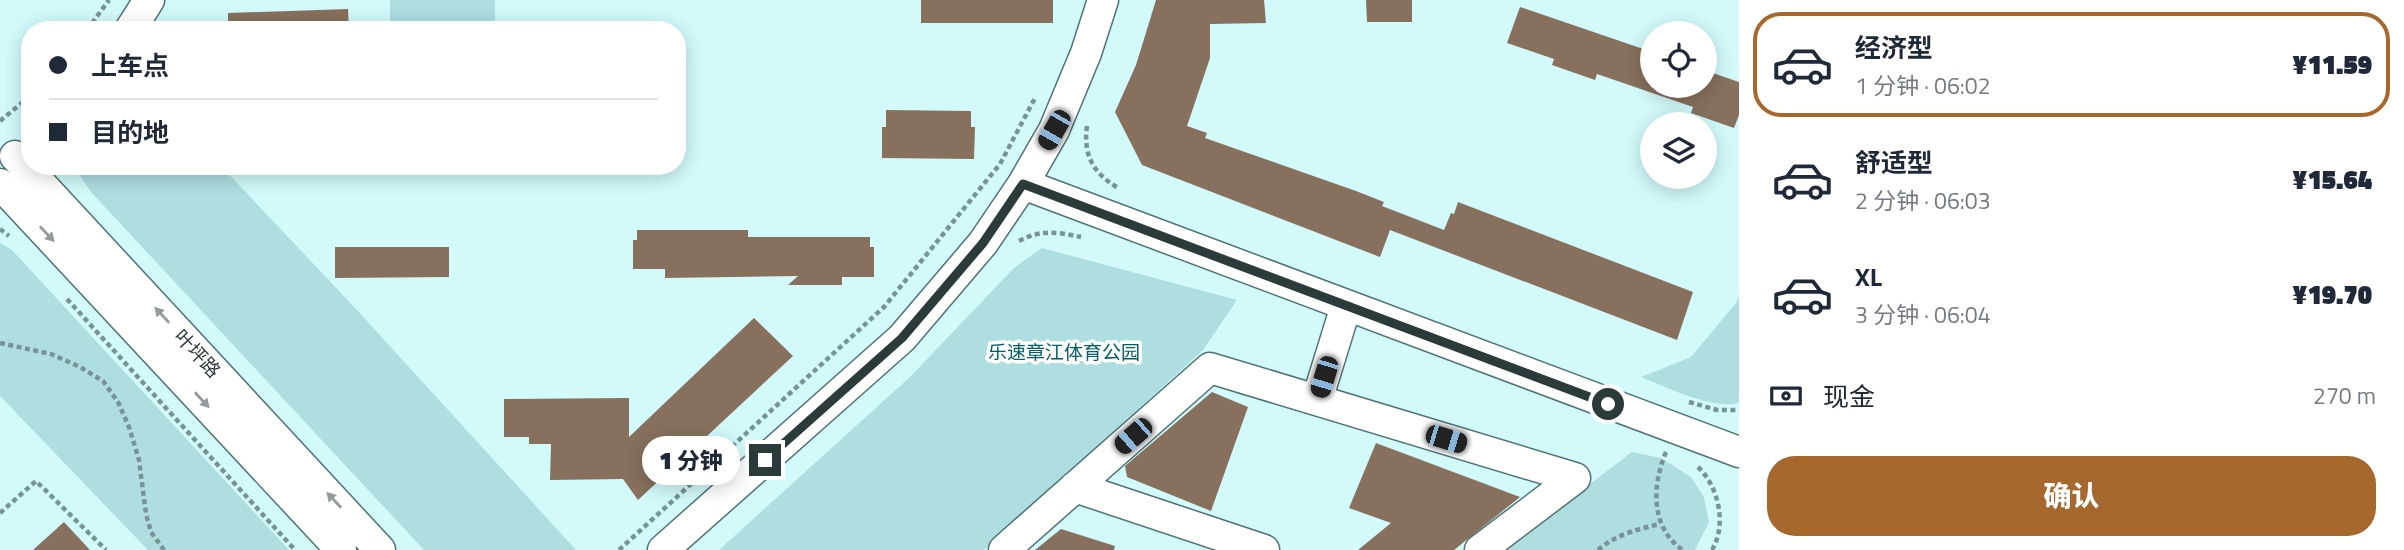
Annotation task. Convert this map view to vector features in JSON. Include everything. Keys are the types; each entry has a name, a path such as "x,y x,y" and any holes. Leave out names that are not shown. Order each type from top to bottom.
{"street":[{"path":"136,21 149,0"},
{"path":"663,550 902,338 983,243 1023,184 1054,130 1086,53 1103,0"},
{"name":"叶坪路","path":"33,175 380,550"},
{"name":"叶坪路","path":"0,184 341,550"},
{"path":"1023,184 1739,452"},
{"path":"1317,400 1346,306"},
{"path":"1004,550 1210,368 1575,478 1480,550"},
{"path":"1075,487 1265,550"}],"path":[{"path":"94,21 109,0"},
{"path":"619,550 884,307 1000,164 1036,97"},
{"path":"0,121 21,104"},
{"path":"1087,123 1084,144 1091,163 1105,181 1128,194"},
{"path":"0,229 18,246"},
{"path":"64,296 295,550"},
{"path":"0,343 51,354 103,381 118,402 129,427 139,460 151,532 164,550"},
{"path":"1683,400 1717,410 1739,410"},
{"path":"1667,451 1658,470 1656,494 1660,524 1683,550"},
{"path":"0,513 36,481 106,550"},
{"path":"1598,550 1608,541 1637,529 1660,524"}],"green space":[{"path":"390,0 495,0 495,21 390,21"},
{"path":"79,175 229,175 576,550 424,550 91,192"},
{"path":"0,243 12,250 289,550 148,550 0,396"},
{"name":"乐速章江体育公园","path":"1042,248 1237,300 1203,350 984,550 719,550 910,377 1014,268"},
{"path":"1739,297 1739,403 1703,400 1641,377 1691,357"},
{"path":"1632,452 1661,458 1691,477 1704,497 1709,522 1695,550 1503,550"}],"building":[{"path":"921,0 1053,0 1053,23 921,23"},
{"path":"1156,0 1264,0 1266,23 1210,24 1210,58 1187,126 1207,133 1205,138 1356,191 1384,202 1382,206 1444,230 1458,202 1693,292 1677,340 1390,230 1380,257 1142,165 1115,112 1136,65"},
{"path":"1366,0 1412,0 1412,22 1367,22"},
{"path":"1520,7 1640,48 1640,89 1597,74 1595,80 1552,65 1554,59 1507,43"},
{"path":"348,9 349,21 228,21 228,13"},
{"path":"1717,74 1739,82 1739,115 1734,128 1717,122 1717,112 1691,112 1693,107 1667,98 1717,98"},
{"path":"886,110 971,111 971,127 975,127 974,159 882,158 882,127 886,127"},
{"path":"637,230 748,230 748,237 870,237 870,247 874,247 874,277 842,277 842,285 788,285 798,276 665,278 665,269 633,269 633,240 637,240"},
{"path":"335,247 449,247 449,277 335,278"},
{"path":"754,318 793,356 638,500 623,479 550,480 551,444 529,444 529,437 504,437 504,399 629,398 629,437"},
{"path":"1212,392 1248,407 1211,511 1127,477 1125,466"},
{"path":"1376,443 1520,497 1454,550 1358,550 1391,523 1349,508"},
{"path":"64,522 90,550 33,550"},
{"path":"1061,529 1115,546 1114,550 1035,550"}],"route":[{"path":"765,460 902,338 983,243 1023,184 1608,404"}]}
